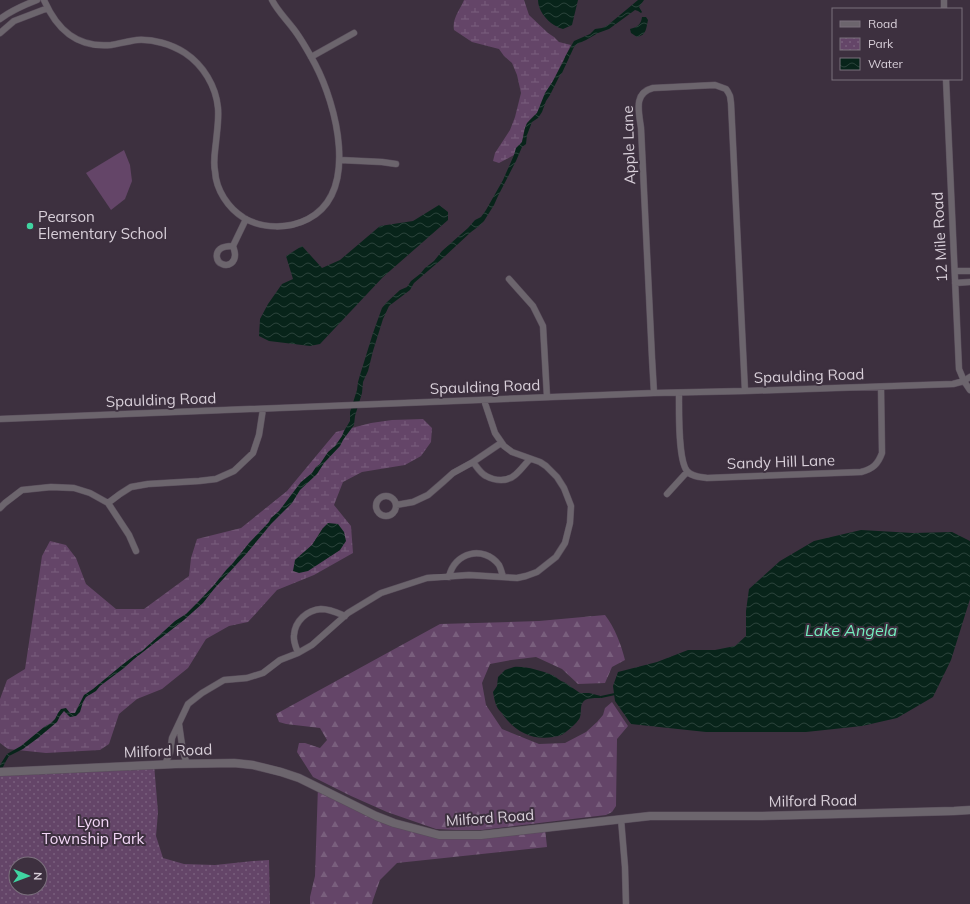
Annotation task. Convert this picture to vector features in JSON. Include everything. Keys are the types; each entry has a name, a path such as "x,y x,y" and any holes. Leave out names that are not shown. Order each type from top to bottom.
{"street":[{"path":"0,19 9,12 37,0"},
{"path":"44,0 58,24 70,35 80,40 96,45 112,45 138,40 167,44 184,53 201,67 208,77 216,99 218,118 214,171 217,184 222,195 229,204 246,219 268,226 279,226 302,222 312,217 326,203 336,185 340,160 339,139 332,108 322,79 311,57 293,28 272,0"},
{"path":"0,33 14,20 48,8"},
{"path":"9,12 14,20"},
{"path":"311,57 354,33"},
{"name":"12 Mile Road","path":"946,80 959,369 970,390"},
{"name":"Apple Lane","path":"654,393 639,111 640,97 646,91 653,88 715,85 726,89 730,96 731,103 745,391"},
{"path":"340,160 396,164"},
{"path":"233,246 246,219"},
{"path":"954,271 970,271"},
{"path":"509,279 533,306 543,326 547,397"},
{"path":"955,283 970,282"},
{"name":"Spaulding Road","path":"0,419 654,393 953,384 964,381 970,377"},
{"name":"Sandy Hill Lane","path":"687,472 692,475 707,478 861,472 868,470 879,461 882,453 881,387"},
{"path":"668,494 687,472 684,467 681,450 679,393"},
{"path":"165,764 170,753 172,738 188,704 202,693 224,680 247,678 263,673 280,660 298,653 312,645 345,616 381,593 427,578 469,576 517,578 537,572 556,558 565,543 570,523 571,506 564,488 557,477 546,466 540,462 512,452 501,443 495,433 484,400"},
{"path":"108,503 132,487 148,484 216,479 234,471 253,453 259,435 263,409"},
{"path":"396,505 413,502 428,495 453,473 473,462 501,443"},
{"path":"473,462 485,476 504,480 515,475 530,459"},
{"path":"0,508 2,500 22,490 51,487 74,488 90,493 108,503 129,536 136,551"},
{"path":"449,577 450,570 458,560 471,554 478,553 489,556 494,560 499,566 503,577"},
{"path":"298,653 294,635 297,624 306,614 322,609 330,610 345,616"},
{"path":"179,724 183,752 187,764"},
{"name":"Milford Road","path":"3,772 165,764 252,765 299,778 376,816 394,823 439,835 481,835 650,816 762,816 970,810"},
{"path":"621,819 626,904"}],"green space":[{"path":"464,0 524,0 529,15 559,42 571,45 537,113 526,126 521,144 514,155 499,163 493,161 495,153 510,130 521,93 517,75 512,63 499,49 472,42 454,30 455,18"},
{"path":"124,150 130,165 132,181 125,199 111,210 86,173"},
{"path":"423,419 432,428 431,442 421,456 405,465 362,472 343,482 334,505 351,526 353,553 314,575 277,590 248,622 229,626 206,639 188,668 162,689 137,699 119,714 109,744 100,750 46,753 8,749 0,743 0,699 7,680 25,669 42,556 50,541 66,545 76,558 86,584 116,609 144,609 189,576 191,558 197,539 241,528 287,491 336,432 371,423 392,420","holes":["323,528 340,550 324,560 295,560 312,545"]},
{"path":"605,615 617,636 625,660 612,667 605,683 578,684 562,669 536,657 490,664 482,683 486,705 502,729 539,744 565,743 586,732 597,722 603,715 605,708 612,702 628,726 617,739 616,806 612,812 606,815 482,830 436,829 387,812 313,777 297,752 299,743 305,743 320,748 327,740 320,728 279,722 276,714 440,624 539,621"},
{"name":"Lyon Township Park","path":"154,764 158,812 156,836 163,858 184,864 215,865 269,860 270,904 0,904 0,772"},
{"path":"318,786 394,823 439,835 545,828 547,847 397,863 380,880 372,904 310,904 310,897 315,876"}],"water":[{"path":"538,0 578,0 572,25 563,29 551,23 545,18 541,11"},
{"path":"638,0 644,0 639,7 642,12 641,13 635,10 609,29 598,33 574,47 562,73 546,101 542,112 538,118 532,122 527,135 526,144 522,147 494,205 484,221 414,283 410,290 389,306 383,319 368,371 363,382 362,393 355,416 354,425 340,446 324,463 317,474 300,490 292,503 271,524 203,603 184,620 100,686 96,691 86,697 80,712 76,716 70,717 64,711 57,722 38,738 23,749 9,756 0,773 0,765 7,754 21,746 51,723 61,709 66,708 70,713 75,713 84,695 142,651 175,621 186,614 214,585 249,543 279,511 301,482 312,473 328,452 335,446 350,421 350,412 358,382 382,308 400,290 407,287 411,281 434,261 442,251 475,220 481,217 503,180 516,148 522,142 527,123 537,113 545,93 574,41 590,34 595,29 608,25"},
{"path":"642,17 646,17 648,20 646,28 643,35 637,37 631,33 630,29 641,22"},
{"path":"439,205 448,212 448,220 383,277 320,344 310,346 269,341 259,336 260,319 268,304 282,284 293,279 286,256 302,246 322,268 340,260 380,226 413,221"},
{"path":"328,523 338,524 344,532 346,541 340,550 308,571 299,573 293,571 295,560 312,545"},
{"name":"Lake Angela","path":"861,530 913,533 952,532 970,541 970,599 951,660 933,697 897,718 862,726 806,732 706,732 631,724 615,701 613,686 618,672 657,662 688,650 715,650 735,646 746,636 746,611 749,589 780,561 814,541"},
{"path":"514,667 528,668 543,672 554,676 580,693 589,693 601,696 600,698 585,700 581,706 581,715 579,719 572,727 562,734 555,737 545,738 530,736 523,733 511,724 496,705 493,692 497,686 498,677 505,670"}],"waterway":[{"path":"601,697 615,694"}],"place":[{"name":"Pearson Elementary School","path":"30,226"}]}
